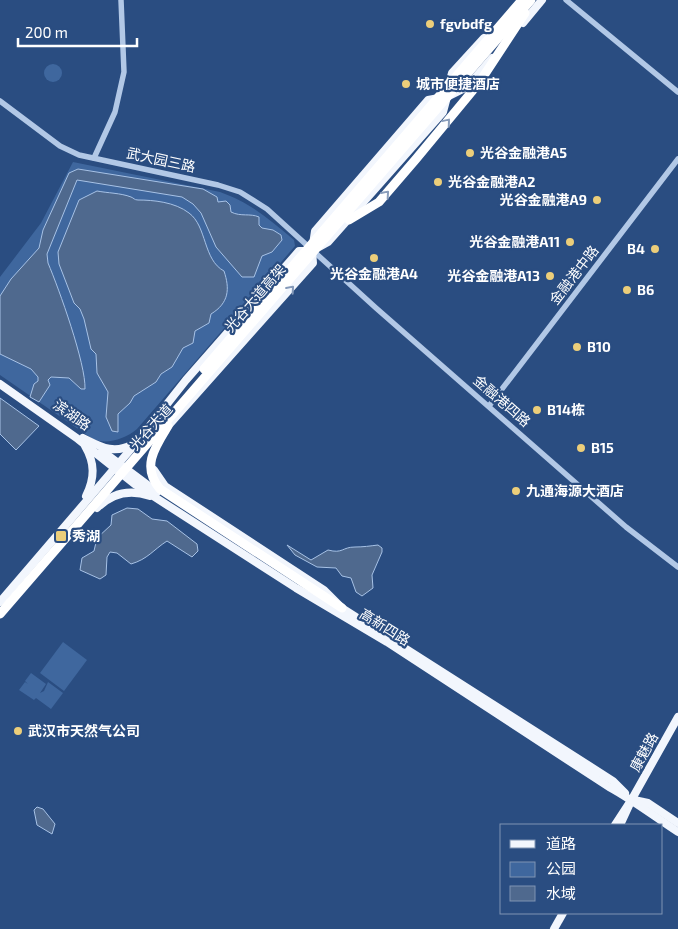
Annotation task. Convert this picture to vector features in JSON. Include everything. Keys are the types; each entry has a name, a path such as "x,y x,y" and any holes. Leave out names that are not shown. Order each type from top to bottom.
{"highway":[{"path":"504,16 519,0"},
{"name":"光谷大道高架","path":"0,603 519,0"},
{"path":"349,220 379,202 416,159 479,83 532,0"},
{"name":"光谷大道高架","path":"0,614 532,0"},
{"path":"194,389 170,423 152,454 150,472 153,481 179,503 270,559 342,608"}],"main road":[{"name":"光谷大道","path":"0,619 126,473 313,263 312,251 315,231 404,127 428,100 447,97 467,86 542,0"},
{"name":"光谷大道","path":"0,603 115,465 137,442 186,380 299,251 312,251 328,242 443,112 452,73 504,16"},
{"name":"滨湖路","path":"0,380 126,473"},
{"name":"滨湖路","path":"0,384 79,438"},
{"name":"高新四路","path":"165,429 153,451 153,470 165,486 324,590 342,608"},
{"path":"79,438 105,449 117,450 137,442"},
{"path":"76,514 85,499 93,477 90,454 79,438"},
{"name":"高新四路","path":"126,473 160,500 296,588 387,642 608,787 632,799 648,804 678,823"},
{"name":"高新四路","path":"126,473 613,781 644,810 678,832"},
{"path":"94,511 103,501 123,492 133,492 160,500"},
{"name":"康魅路","path":"616,824 632,799 678,717"},
{"name":"康魅路","path":"620,824 632,799"},
{"path":"554,929 563,914"},
{"path":"559,929 568,914"}],"street":[{"path":"94,158 115,112 122,81 121,0"},
{"path":"566,0 678,92"},
{"name":"武大园三路","path":"0,101 60,146 94,158 218,185 240,192 267,209 312,251"},
{"name":"金融港中路","path":"489,406 678,159"},
{"name":"金融港四路","path":"312,251 626,527 678,567"}],"green space":[{"path":"49,64 57,64 62,69 60,80 49,82 44,77 44,69"},
{"path":"73,162 220,192 231,196 259,212 276,225 294,240 295,246 137,429 127,436 111,441 94,440 0,375 0,277 41,223"},
{"path":"63,642 87,660 64,691 40,673"},
{"path":"31,673 46,684 40,693 44,691 48,682 63,693 51,709 36,698 34,700 19,690 25,682 28,684 25,681"}],"water":[{"path":"78,169 203,189 217,197 218,202 226,201 230,205 231,212 259,217 259,225 262,228 273,230 281,235 282,240 272,252 262,256 254,277 242,277 216,247 201,213 193,204 182,197 77,180 47,254 48,263 77,345 85,389 81,389 69,378 51,377 48,380 50,385 39,402 30,397 38,377 31,369 0,354 0,296 11,279 39,248 43,230 69,173"},
{"path":"97,191 123,195 137,200 164,202 177,206 189,213 199,226 212,259 224,271 227,284 225,300 211,314 209,323 195,331 193,343 183,348 172,367 161,374 156,382 134,396 130,403 118,414 118,432 112,431 106,417 108,392 97,373 96,354 91,349 84,319 80,309 74,303 59,264 58,252 79,200"},
{"path":"0,398 39,426 16,450 0,434"},
{"path":"127,508 138,509 152,519 167,521 197,544 198,551 192,557 167,541 146,557 131,564 117,553 110,552 107,557 106,575 100,579 80,570 82,558 94,551 97,538 111,525 112,515"},
{"path":"287,545 311,560 328,550 340,551 351,547 378,545 382,548 382,552 372,575 373,588 362,596 356,592 351,578 342,576 336,568 317,567 295,555"},
{"path":"37,807 43,809 55,824 52,834 37,825 34,810"}],"place":[{"name":"fgvbdfg","path":"430,24"},
{"name":"城市便捷酒店","path":"406,84"},
{"name":"光谷金融港A5","path":"470,153"},
{"name":"光谷金融港A2","path":"438,182"},
{"name":"光谷金融港A9","path":"597,200"},
{"name":"光谷金融港A11","path":"570,242"},
{"name":"B4","path":"655,249"},
{"name":"光谷金融港A4","path":"374,258"},
{"name":"光谷金融港A13","path":"550,276"},
{"name":"B6","path":"627,290"},
{"name":"B10","path":"577,347"},
{"name":"B14栋","path":"537,410"},
{"name":"B15","path":"581,448"},
{"name":"九通海源大酒店","path":"516,491"},
{"name":"秀湖","path":"61,536"},
{"name":"武汉市天然气公司","path":"18,731"}]}
